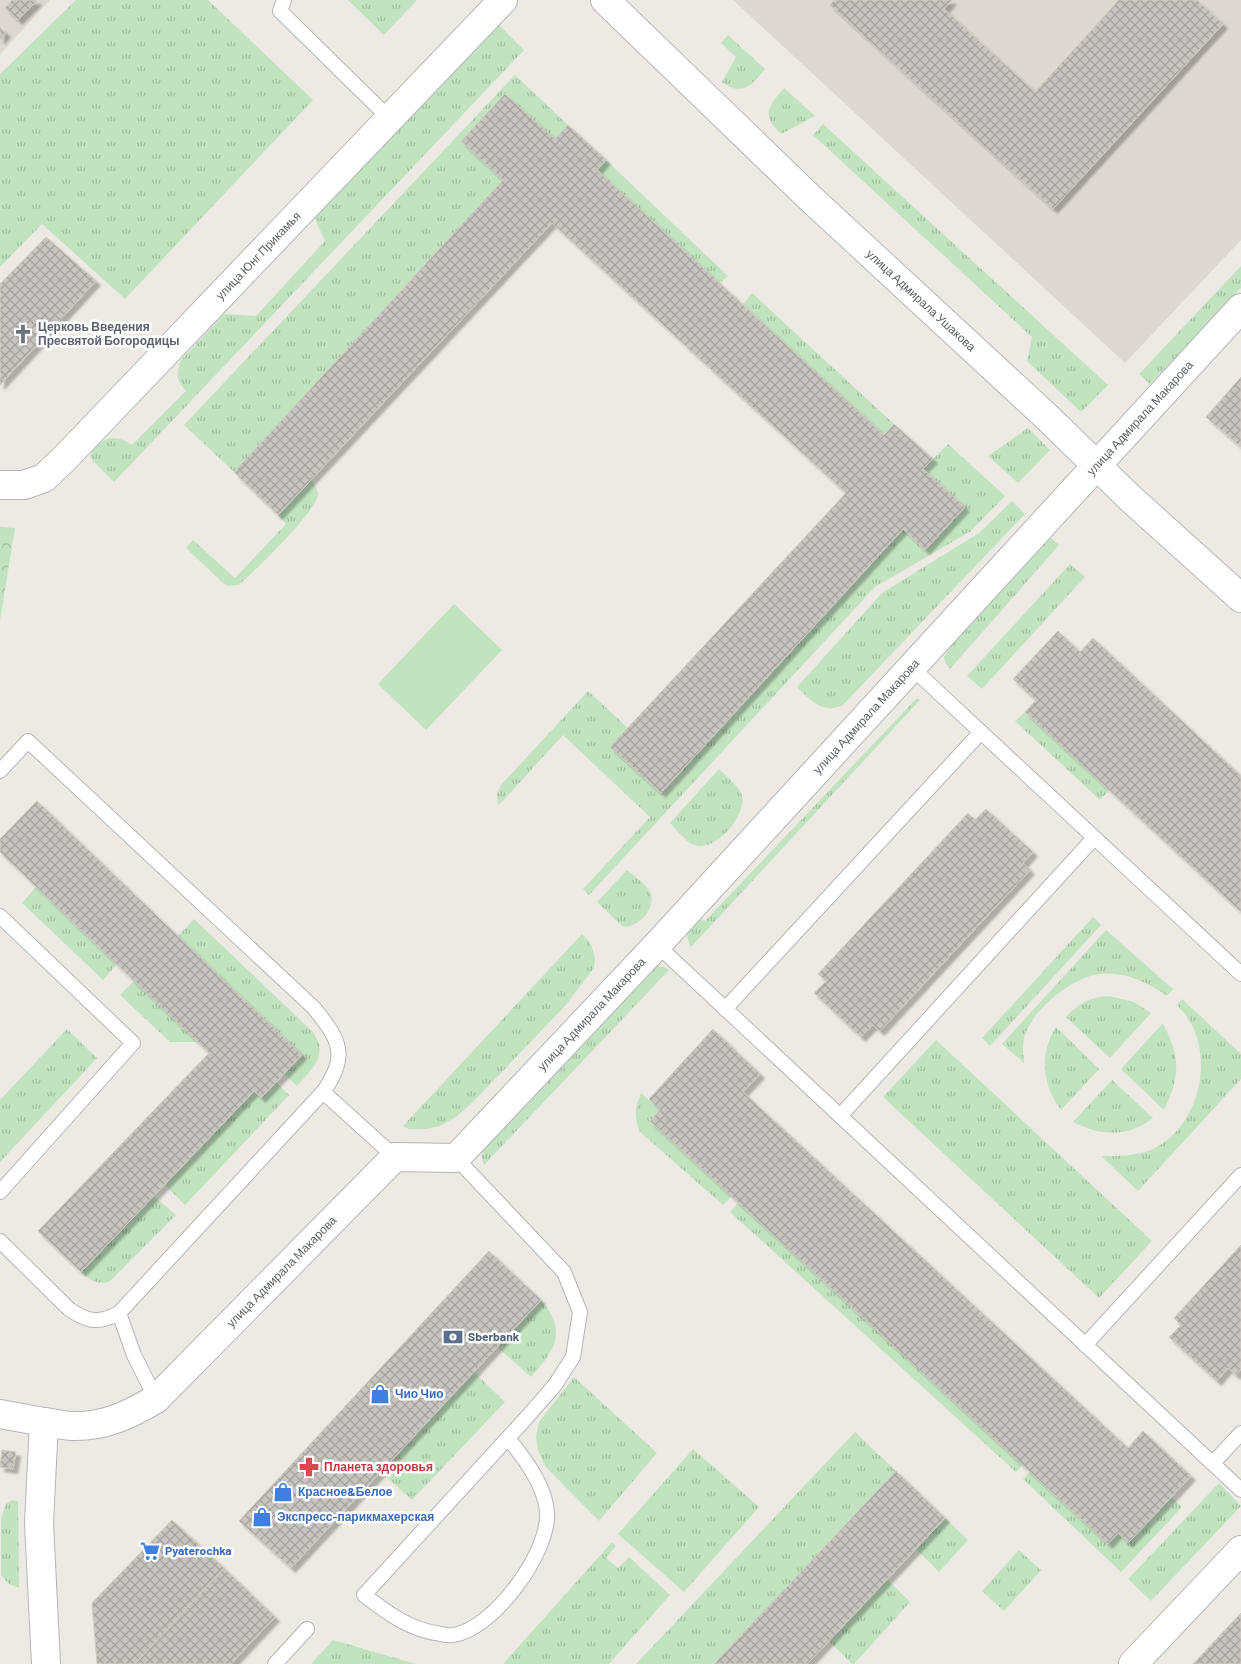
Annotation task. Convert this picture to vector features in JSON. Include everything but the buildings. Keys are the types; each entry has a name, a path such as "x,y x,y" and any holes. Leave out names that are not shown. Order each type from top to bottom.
{"street":[{"name":"улица Юнг Прикамья","path":"0,485 24,485 44,478 65,458 503,0"},
{"name":"улица Адмирала Ушакова","path":"605,0 810,198 1048,418 1096,466 1241,598"},
{"name":"улица Адмирала Макарова","path":"456,1158 657,946 1241,308"},
{"name":"улица Адмирала Макарова","path":"0,1414 71,1426 98,1424 128,1416 156,1399 395,1157"},
{"path":"395,1157 456,1158"},
{"path":"44,1422 39,1523 46,1664"},
{"path":"1133,1664 1241,1550"}],"lane":[{"path":"284,0 280,10 390,119"},
{"path":"912,667 1241,974"},
{"path":"725,1009 981,732"},
{"path":"0,771 28,741 314,1008 329,1026 340,1054 338,1067 323,1092 119,1313 103,1320 85,1319 69,1309 0,1242"},
{"path":"840,1116 1094,838"},
{"path":"0,916 133,1043 0,1192"},
{"path":"657,946 1241,1490"},
{"path":"323,1092 395,1157"},
{"path":"456,1158 564,1272 580,1312 573,1357 555,1385 364,1595 392,1617 424,1632 452,1636 473,1628 492,1613 512,1592 532,1564 544,1536 547,1512 542,1493 529,1464 508,1438"},
{"path":"1085,1344 1241,1175"},
{"path":"119,1313 134,1355 156,1399"},
{"path":"1213,1463 1241,1433"},
{"path":"275,1664 308,1629"}],"shaded area":[{"path":"0,0 50,0 0,54"},
{"path":"733,0 1241,0 1241,240 1125,363"}],"green space":[{"path":"76,0 208,0 313,100 125,299 42,224 0,267 0,74"},
{"path":"348,0 417,0 384,35"},
{"path":"497,23 524,50 114,482 90,456 98,445 103,441 114,438 126,441 132,445 186,391 178,377 181,360 224,314 256,316 325,241 314,217"},
{"path":"728,35 765,69 756,80 741,89 735,89 722,82 736,57 721,43"},
{"path":"515,75 568,125 555,139 505,94 461,141 503,180 234,472 184,425"},
{"path":"784,88 815,116 781,134 771,121 769,111 774,100"},
{"path":"823,124 1108,385 1081,412 1027,361 1032,337 813,135"},
{"path":"606,160 728,276 720,283 597,170"},
{"path":"1241,266 1241,288 1150,384 1139,374"},
{"path":"752,293 894,424 884,435 743,304"},
{"path":"1028,428 1050,450 1018,483 988,456"},
{"path":"948,444 1005,496 971,531 875,587 589,895 583,889 650,817 563,735 499,805 497,794 502,784 588,691 628,728 610,747 661,793 903,529 964,506 923,469"},
{"path":"312,480 317,493 313,506 282,543 239,585 228,586 223,583 186,548 193,540 235,578 286,524 278,515"},
{"path":"1012,501 1025,514 843,705 830,708 818,705 797,687 882,593 979,533"},
{"path":"0,527 15,528 0,620"},
{"path":"1049,536 1059,545 950,669 944,657 950,647"},
{"path":"1070,564 1085,577 982,689 967,676"},
{"path":"454,604 502,650 426,730 378,684"},
{"path":"917,698 920,700 691,947 687,932 694,918 705,921"},
{"path":"1025,712 1109,790 1100,800 1015,721"},
{"path":"719,769 735,785 742,796 740,813 722,837 705,846 693,845 670,823"},
{"path":"627,870 646,886 650,892 651,904 640,921 628,926 622,926 597,902"},
{"path":"36,887 117,964 103,980 22,903"},
{"path":"1093,917 1101,925 990,1046 982,1038"},
{"path":"194,919 313,1032 318,1040 320,1048 317,1061 297,1086 284,1074 302,1055 178,936"},
{"path":"1106,930 1173,989 1167,996 1143,982 1117,974 1099,974 1078,981 1056,995 1031,1022 1024,1040 1024,1063 1002,1044"},
{"path":"582,934 589,941 593,950 594,968 565,1006 475,1100 456,1117 440,1126 426,1129 409,1129 403,1126"},
{"path":"657,966 669,970 484,1165 482,1160 483,1144 651,968"},
{"path":"134,981 198,1042 170,1042 120,995"},
{"path":"1109,996 1134,1002 1151,1013 1110,1058 1066,1017 1085,1002"},
{"path":"1182,999 1241,1054 1241,1079 1138,1191 1101,1156 1133,1155 1151,1150 1167,1140 1180,1127 1190,1111 1197,1093 1201,1074 1200,1055 1197,1037 1189,1020 1177,1005"},
{"path":"1163,1023 1173,1046 1176,1066 1176,1076 1164,1110 1121,1069"},
{"path":"1056,1027 1099,1069 1061,1110 1050,1090 1045,1069 1047,1048"},
{"path":"67,1029 97,1058 0,1162 0,1100"},
{"path":"936,1040 1152,1241 1099,1298 883,1097"},
{"path":"1112,1080 1153,1118 1133,1129 1114,1133 1094,1130 1073,1122"},
{"path":"276,1082 289,1095 185,1205 165,1185 254,1091"},
{"path":"641,1093 660,1110 732,1196 723,1205 640,1132 636,1112"},
{"path":"154,1196 176,1215 110,1281 102,1283 91,1280 81,1272"},
{"path":"739,1202 1023,1465 1016,1472 730,1212"},
{"path":"541,1300 554,1322 555,1340 552,1349 531,1377 497,1347"},
{"path":"474,1372 505,1402 412,1500 381,1472"},
{"path":"574,1377 657,1453 599,1521 545,1466 538,1450 536,1437 539,1422"},
{"path":"855,1432 896,1471 714,1664 636,1664"},
{"path":"693,1449 759,1507 684,1592 618,1534"},
{"path":"1030,1472 1118,1533 1128,1543 1171,1497 1182,1507 1121,1572 1023,1479"},
{"path":"1219,1483 1241,1506 1151,1601 1128,1579"},
{"path":"12,1500 18,1501 19,1588 9,1584 1,1575 1,1518 6,1504"},
{"path":"945,1518 968,1540 939,1572 916,1549"},
{"path":"612,1542 616,1546 606,1558 618,1568 629,1557 670,1595 609,1664 503,1664"},
{"path":"1019,1550 1041,1570 1004,1611 982,1591"},
{"path":"887,1579 910,1602 852,1664 829,1641"},
{"path":"333,1640 416,1664 311,1664"}],"place":[{"name":"Церковь Введения Пресвятой Богородицы","path":"23,334"},
{"name":"Sberbank","path":"453,1337"},
{"name":"Чио Чио","path":"380,1394"},
{"name":"Планета здоровья","path":"309,1467"},
{"name":"Красное&Белое","path":"283,1492"},
{"name":"Экспресс-парикмахерская","path":"262,1517"},
{"name":"Pyaterochka","path":"150,1551"}]}
